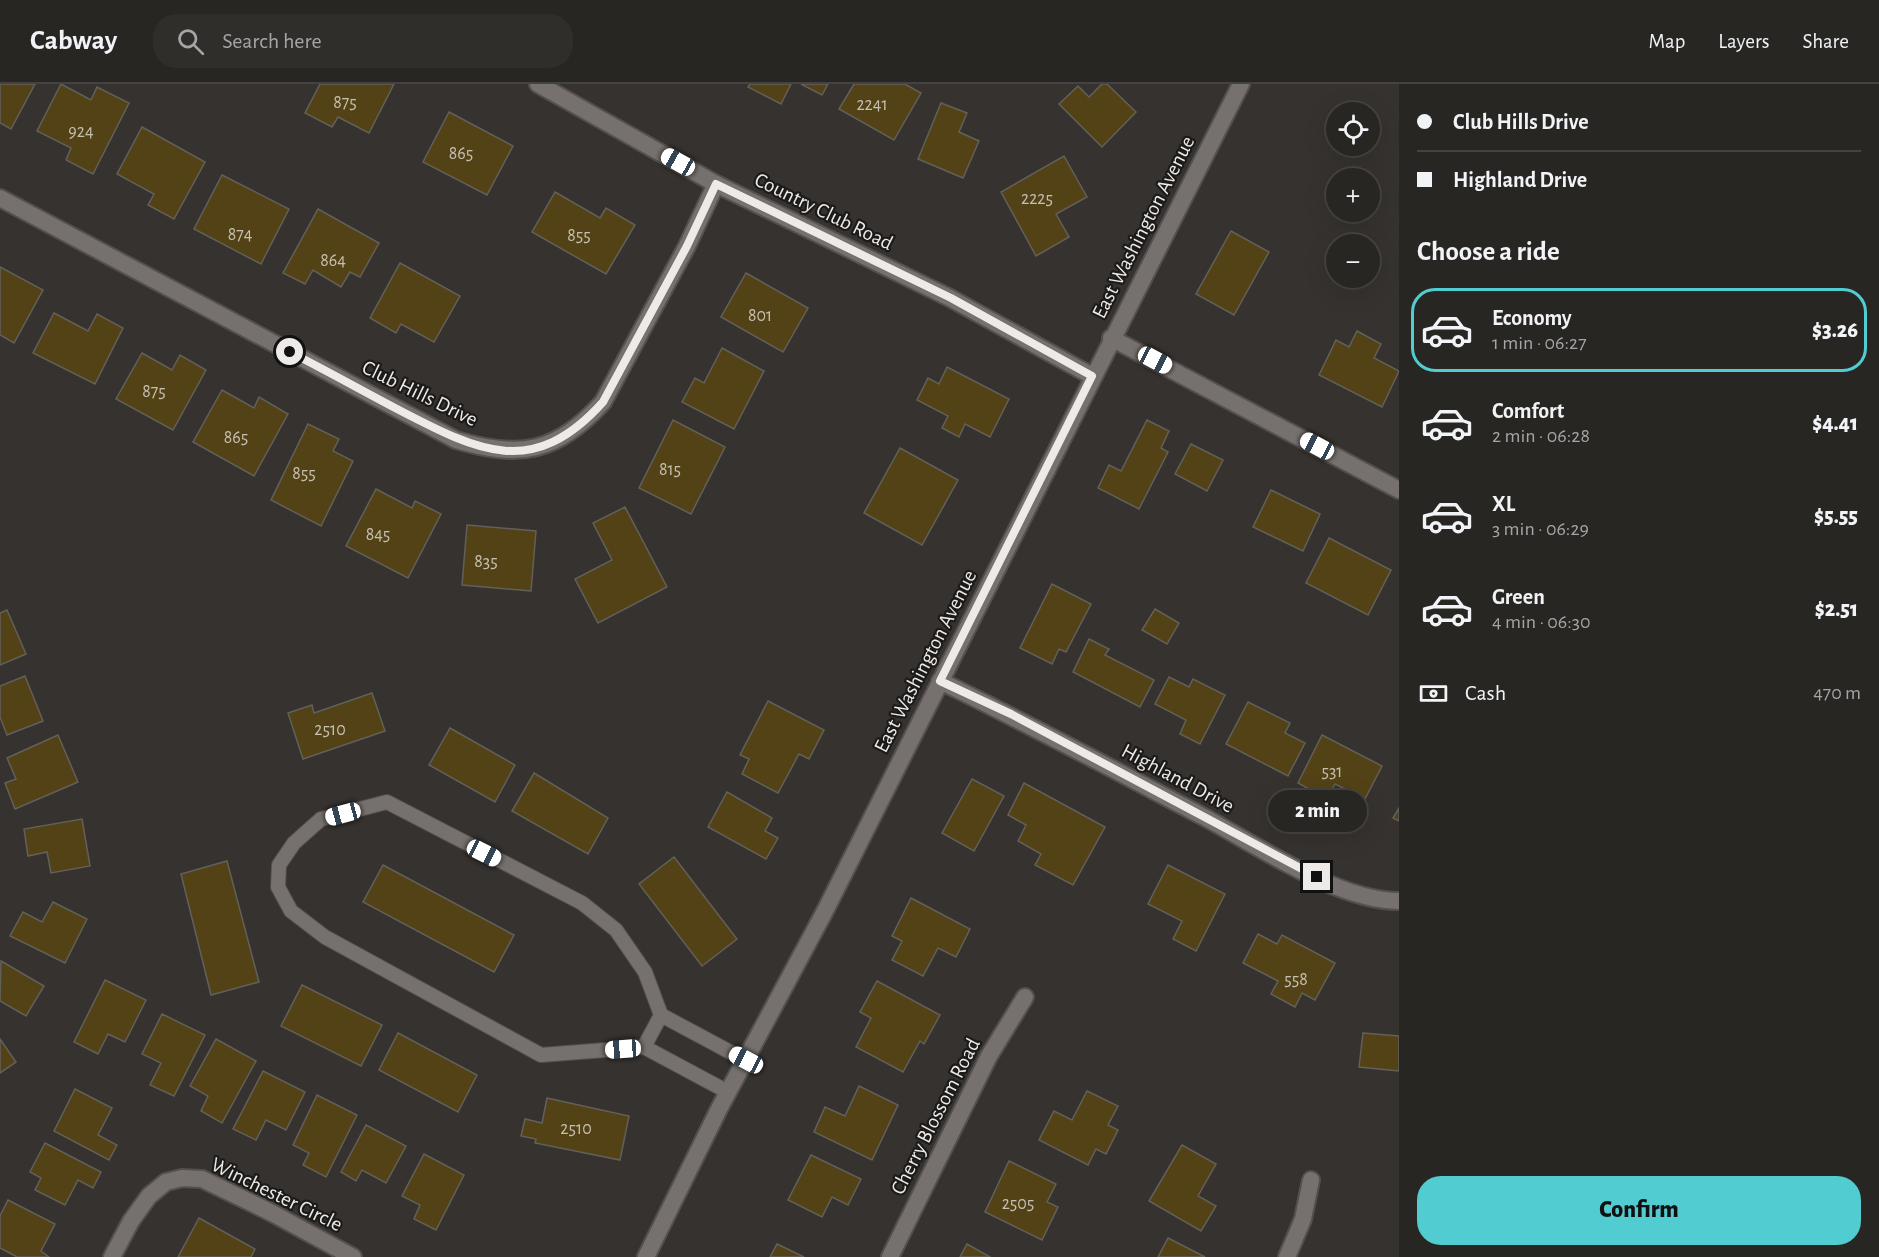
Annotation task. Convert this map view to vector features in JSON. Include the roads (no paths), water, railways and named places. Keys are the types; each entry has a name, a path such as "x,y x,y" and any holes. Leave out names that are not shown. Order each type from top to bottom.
{"street":[{"name":"Country Club Road","path":"538,84 716,184 951,298 1092,376"},
{"name":"East Washington Avenue","path":"646,1257 728,1092 825,911 1240,84"},
{"name":"Club Hills Drive","path":"0,198 456,440 489,450 516,452 539,448 560,438 586,420 603,402 687,246 716,184"},
{"path":"1111,338 1399,490"},
{"name":"Highland Drive","path":"940,681 1011,714 1317,877 1375,899 1399,901"},
{"name":"Cherry Blossom Road","path":"890,1257 988,1056 1025,997"},
{"name":"Winchester Circle","path":"112,1257 131,1221 149,1196 166,1182 182,1178 202,1179 272,1213 353,1257"},
{"path":"1287,1257 1302,1219 1311,1180"}],"lane":[{"path":"728,1092 644,1047 541,1055 325,937 291,911 279,887 279,865 294,843 321,819 387,802 582,903 616,930 645,972 661,1015 746,1060"},
{"path":"644,1047 661,1015"}]}
